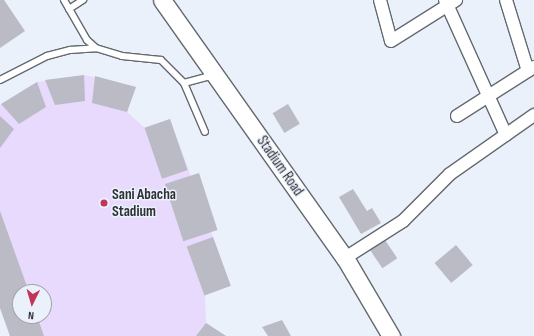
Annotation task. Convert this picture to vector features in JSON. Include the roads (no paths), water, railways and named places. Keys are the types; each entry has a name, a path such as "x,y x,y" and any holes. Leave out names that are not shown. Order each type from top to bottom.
{"street":[{"name":"Stadium Road","path":"162,0 345,258 391,336"},
{"path":"380,0 391,42 449,2 506,135"},
{"path":"457,116 531,69 506,0"},
{"path":"345,258 402,221 450,174 534,115"}],"lane":[{"path":"64,0 87,40 96,48"},
{"path":"69,9 83,0"},
{"path":"0,80 47,56 70,50 96,48 122,56 161,60 184,83 205,132"},
{"path":"184,83 215,74"}],"place":[{"name":"Sani Abacha Stadium","path":"104,203"}]}
